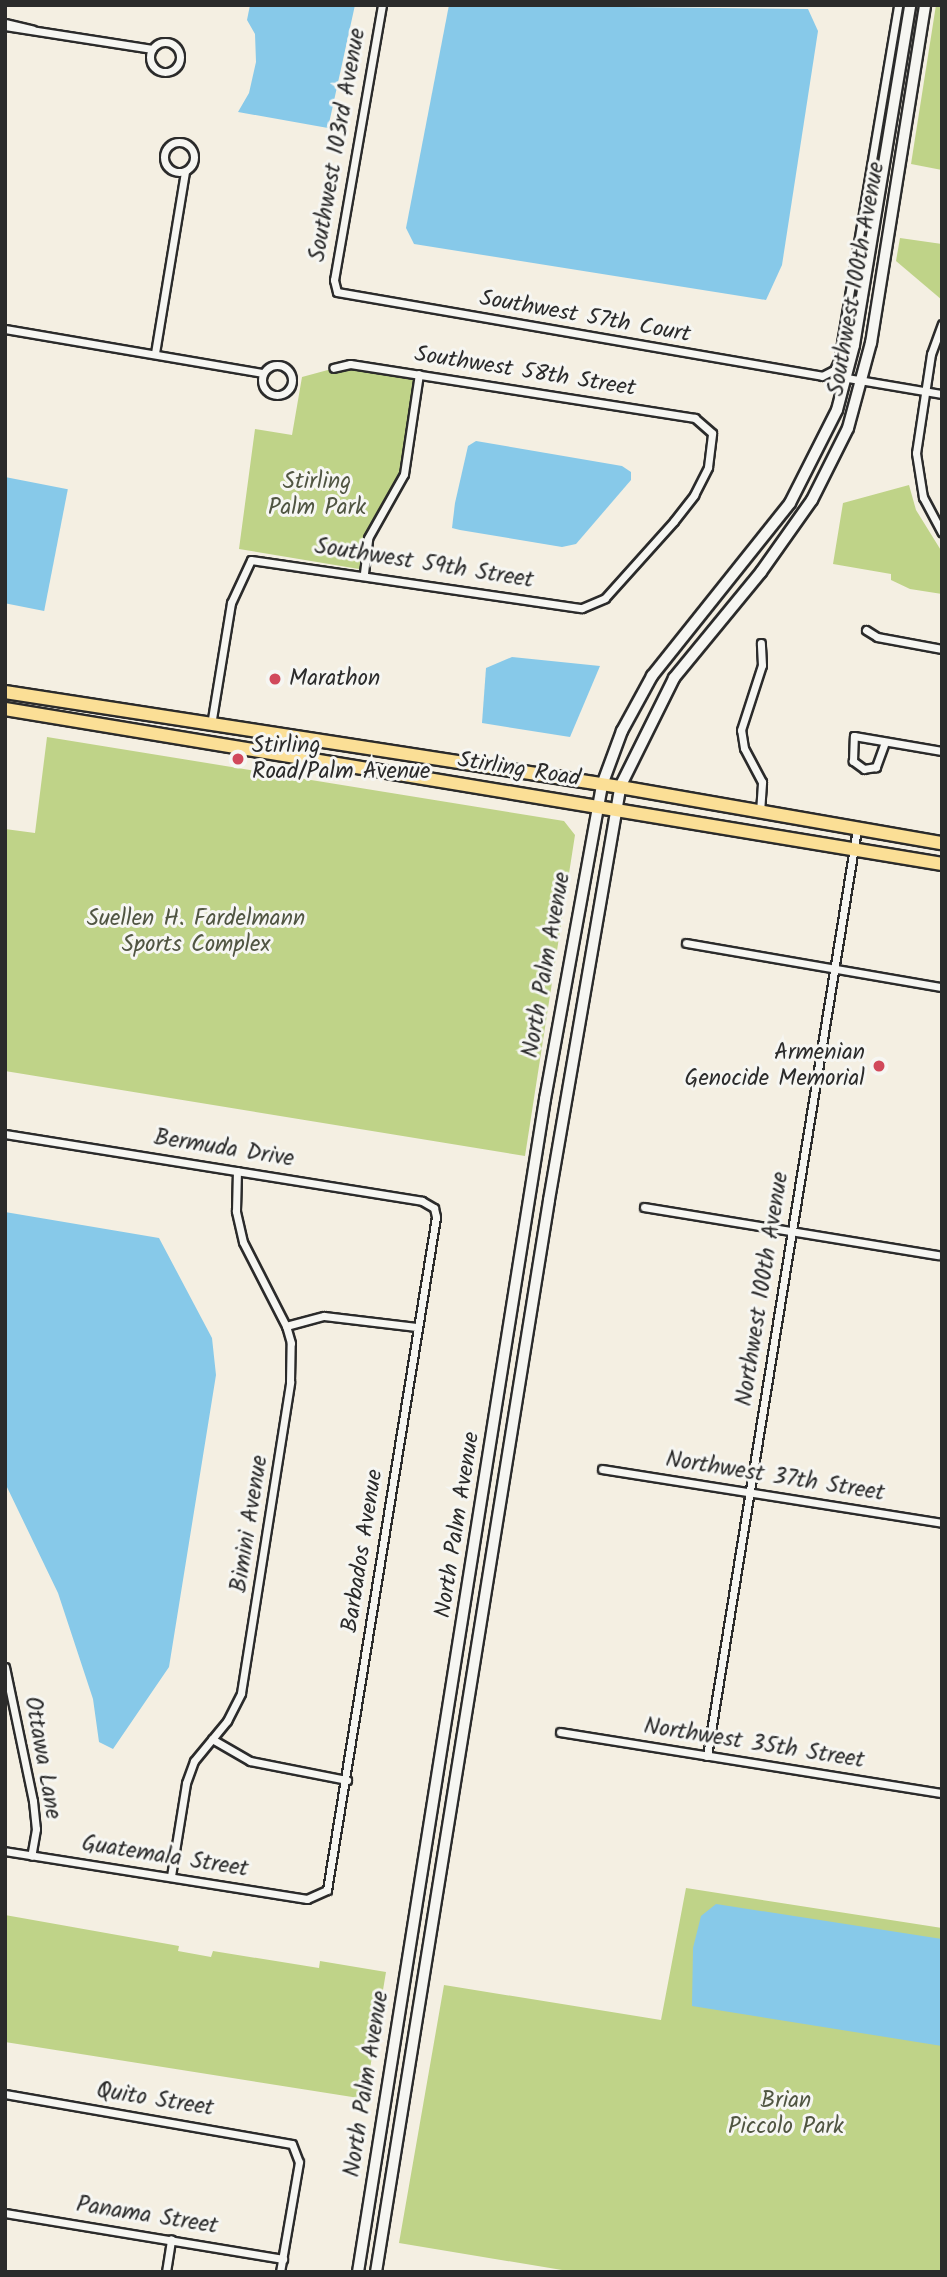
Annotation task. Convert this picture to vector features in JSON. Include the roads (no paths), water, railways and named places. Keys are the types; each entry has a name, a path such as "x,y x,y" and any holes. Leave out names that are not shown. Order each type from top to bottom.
{"main road":[{"name":"Southwest 100th Avenue","path":"602,785 622,731 652,676 790,503 826,437 847,378 910,5"},
{"name":"Southwest 100th Avenue","path":"620,787 674,678 761,572 817,493 842,443 863,382 925,5"},
{"name":"Stirling Road","path":"5,692 211,726 620,787 942,843"},
{"name":"Stirling Road","path":"5,709 597,804 853,851 942,864"},
{"name":"North Palm Avenue","path":"358,2272 506,1363 547,1090 602,785"},
{"name":"North Palm Avenue","path":"376,2272 620,787"},
{"path":"506,1363 524,1366"},
{"path":"402,1995 421,1998"}],"street":[{"name":"Southwest 103rd Avenue","path":"337,292 334,281 382,5"},
{"name":"Southwest 100th Avenue","path":"829,374 838,362 898,5"},
{"path":"5,24 152,49 170,42 178,48 179,63 172,70 158,70 150,58 152,49"},
{"path":"155,353 185,172 192,165 193,151 186,144 171,144 164,162 170,170 185,172"},
{"name":"Southwest 57th Court","path":"337,292 829,374"},
{"path":"942,324 924,391 916,464 923,497 942,532"},
{"path":"5,329 263,373"},
{"name":"Southwest 58th Street","path":"333,368 350,364 419,374 695,418 709,426 713,441 709,459 694,495 606,597 591,606"},
{"path":"270,366 285,367 292,379 290,389 272,394 264,388 263,373 270,366"},
{"path":"364,573 369,538 404,474 419,374"},
{"path":"847,378 942,394"},
{"name":"Southwest 59th Street","path":"211,726 231,603 251,559 364,573 571,607 591,606"},
{"path":"866,630 877,637 942,649"},
{"path":"760,812 762,782 744,748 741,730 762,665 761,643"},
{"path":"885,742 876,767 864,769 853,761 854,736 942,751"},
{"name":"Northwest 100th Avenue","path":"707,1756 857,829"},
{"path":"686,943 942,987"},
{"name":"Bermuda Drive","path":"5,1134 422,1201 434,1208"},
{"name":"Bimini Avenue","path":"171,1875 186,1783 194,1761 212,1739 241,1693 251,1646 290,1382 291,1343 286,1326 243,1242 236,1212 237,1171"},
{"path":"644,1207 938,1255"},
{"name":"Barbados Avenue","path":"319,1897 330,1885 348,1780 416,1327 436,1217 434,1208"},
{"path":"286,1326 324,1315 416,1327"},
{"name":"Northwest 37th Street","path":"602,1469 942,1524"},
{"name":"Ottawa Lane","path":"5,1667 33,1801 36,1829 31,1856"},
{"name":"Northwest 35th Street","path":"560,1732 942,1793"},
{"path":"212,1739 250,1761 348,1780"},
{"name":"Guatemala Street","path":"5,1852 171,1875 307,1899 319,1897"},
{"name":"Quito Street","path":"5,2094 284,2141 296,2148 299,2162 282,2259"},
{"name":"Panama Street","path":"5,2213 282,2259"},
{"path":"166,2272 172,2239"},
{"path":"281,2272 282,2259"}],"water":[{"path":"250,5 355,5 328,128 238,112 249,93 256,62 255,34 247,20"},
{"path":"449,5 808,9 818,31 782,265 766,300 414,244 406,228"},
{"path":"476,441 622,466 631,472 631,480 576,544 562,547 452,528 468,446"},
{"path":"5,477 68,489 44,611 5,603"},
{"path":"512,657 600,666 570,737 482,723 486,668"},
{"path":"5,1212 159,1238 212,1338 216,1375 169,1667 113,1749 99,1742 93,1699 58,1593 5,1483"},
{"path":"716,1904 942,1939 942,2046 692,2006 693,1948 701,1916"}],"place":[{"name":"Marathon","path":"275,679"},
{"name":"Stirling Road/Palm Avenue","path":"238,759"},
{"name":"Armenian Genocide Memorial","path":"879,1066"}],"park label":[{"name":"Stirling Palm Park","path":"317,495"},
{"name":"Suellen H. Fardelmann Sports Complex","path":"196,932"},
{"name":"Brian Piccolo Park","path":"786,2114"}]}
